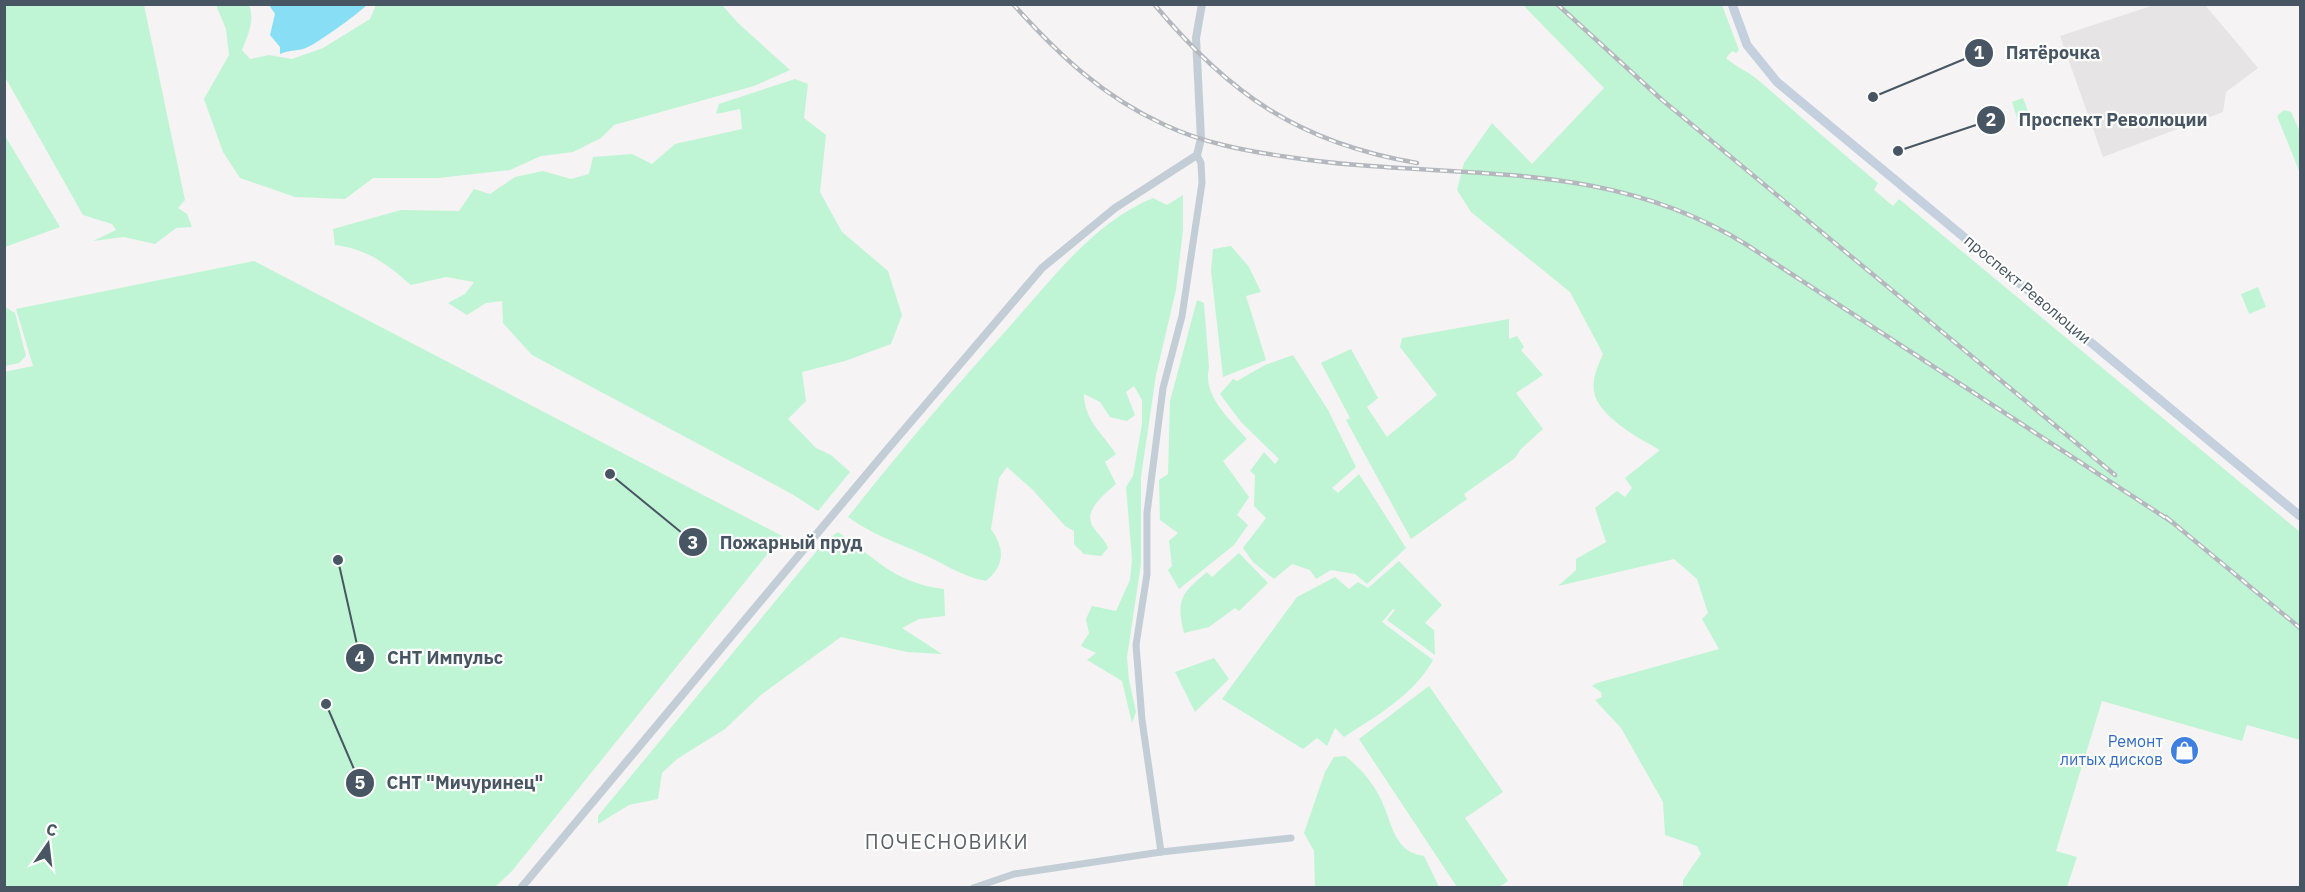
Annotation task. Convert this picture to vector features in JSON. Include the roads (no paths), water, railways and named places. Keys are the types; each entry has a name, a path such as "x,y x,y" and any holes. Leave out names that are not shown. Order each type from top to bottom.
{"main road":[{"name":"проспект Революции","path":"1732,4 1747,45 1757,60 1794,96 2301,516"}],"street":[{"path":"1161,852 1142,720 1136,645 1147,574 1147,513 1163,388 1182,316 1202,183 1201,163 1197,155 1201,139 1196,38 1202,4"},
{"path":"521,888 1042,268 1081,233 1115,208 1197,155"},
{"path":"973,888 1014,874 1161,852 1291,838"}],"water":[{"path":"269,5 367,5 308,47 280,54 280,47 270,35 275,14"}],"railway":[{"path":"1013,4 1065,57 1102,88 1143,114 1194,137 1241,149 1288,157 1348,164 1523,176 1580,184 1636,196 1692,216 1747,245 2172,522"},
{"path":"1154,4 1210,64 1239,89 1269,110 1302,128 1337,142 1375,154 1417,163"},
{"path":"1557,4 1661,99 2115,475"},
{"path":"2166,517 2300,628"}],"place":[{"name":"Пятёрочка","path":"1873,97"},
{"name":"Проспект Революции","path":"1898,151"},
{"name":"Пожарный пруд","path":"610,474"},
{"name":"СНТ Импульс","path":"338,560"},
{"name":"СНТ \"Мичуринец\"","path":"326,704"},
{"name":"Ремонт литых дисков","path":"2184,750"}],"district":[{"name":"ПОЧЕСНОВИКИ","path":"947,842"}]}
